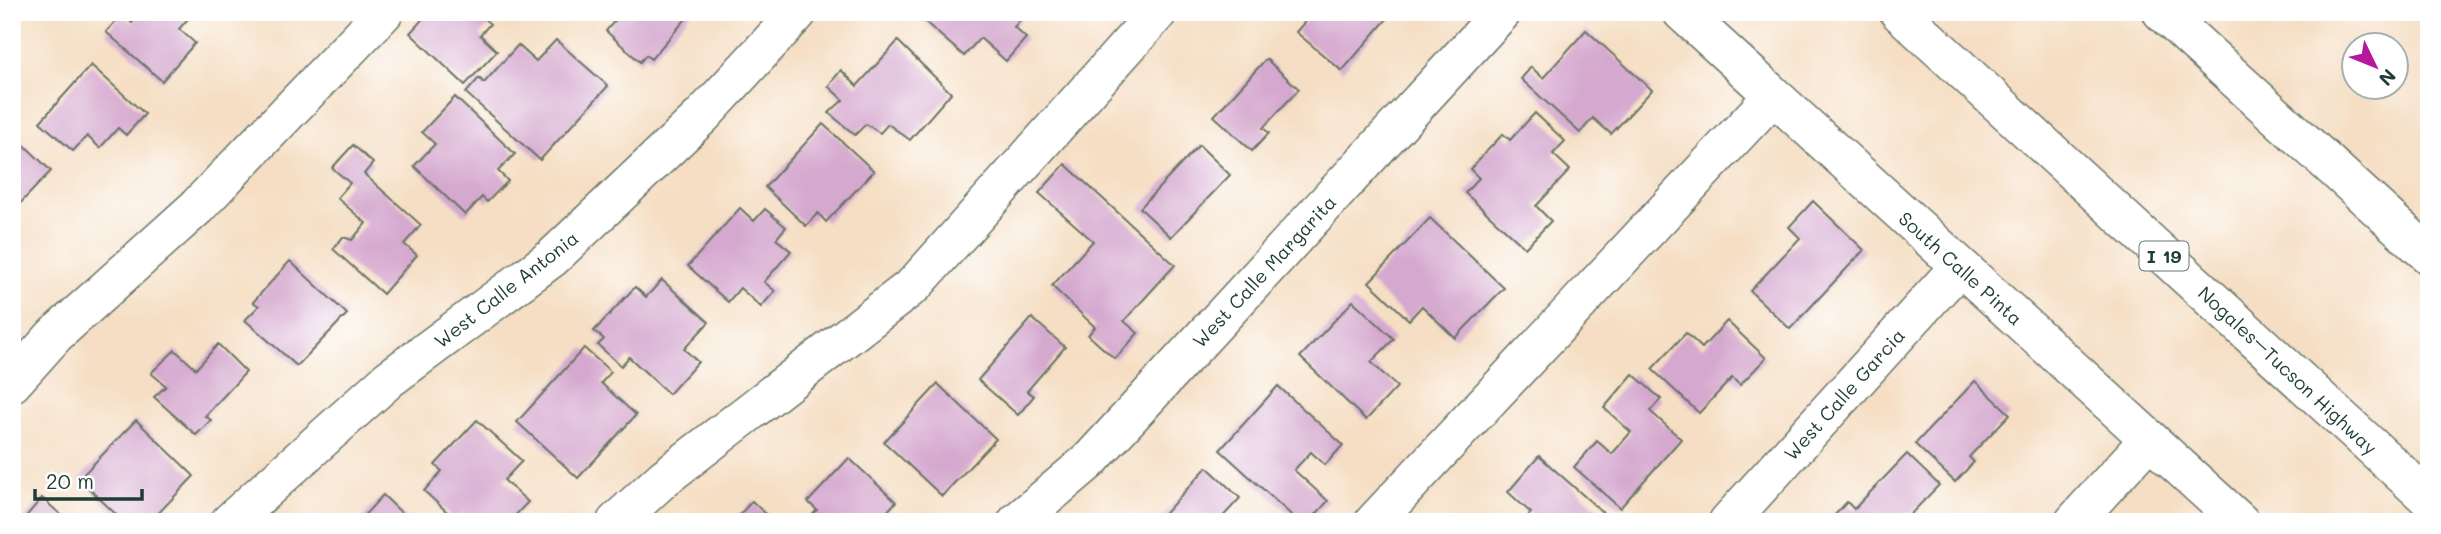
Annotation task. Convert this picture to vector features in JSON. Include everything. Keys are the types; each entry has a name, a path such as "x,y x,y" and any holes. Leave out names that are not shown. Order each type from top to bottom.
{"main road":[{"path":"12,383 55,335 197,207 384,12"},
{"name":"West Calle Antonia","path":"230,522 389,379 552,258 702,116 798,12"},
{"path":"616,522 664,478 914,285 1158,12"},
{"name":"West Calle Margarita","path":"1017,522 1089,461 1502,12"},
{"name":"South Calle Pinta","path":"1682,12 2240,522"},
{"name":"Nogales–Tucson Highway","path":"1899,12 2429,499"},
{"path":"2162,12 2420,246"},
{"path":"2198,12 2420,246"},
{"path":"1374,522 1773,96"},
{"name":"West Calle Garcia","path":"1728,522 1959,267"},
{"path":"2074,522 2149,439"}],"building":[{"path":"141,12 194,12 179,29 195,43 162,81 106,32 122,14 132,23"},
{"path":"429,12 477,12 490,24 480,35 497,51 465,85 410,33"},
{"path":"612,12 692,12 651,59 646,55 640,62 606,31 618,17"},
{"path":"930,12 1027,12 1014,27 1026,38 1006,61 980,38 964,56 923,20"},
{"path":"1303,12 1393,12 1342,71 1296,32 1309,17"},
{"path":"1586,30 1652,90 1611,134 1593,118 1580,133 1521,79 1531,67 1543,78"},
{"path":"556,40 608,86 540,160 466,93 479,78 484,83 518,45 536,61"},
{"path":"898,41 951,93 910,140 888,124 880,133 866,124 855,135 829,113 843,100 828,86 841,70 857,86"},
{"path":"1266,59 1299,89 1263,128 1269,133 1252,151 1214,116"},
{"path":"91,65 145,114 126,135 118,128 100,148 87,136 73,151 40,122"},
{"path":"455,97 515,154 498,171 508,181 487,202 482,197 465,215 414,166 435,144 422,132"},
{"path":"1535,113 1565,141 1553,154 1570,170 1536,206 1551,221 1525,248 1465,193 1479,178 1470,169 1503,134 1510,140"},
{"path":"823,124 874,171 826,222 818,213 806,226 765,187"},
{"path":"12,133 51,171 12,212"},
{"path":"353,145 373,163 364,174 421,225 404,244 417,255 383,294 333,249 343,237 352,240 366,223 337,198 350,183 332,168"},
{"path":"1199,145 1230,175 1171,237 1140,208"},
{"path":"1065,164 1175,265 1124,321 1138,333 1115,359 1088,335 1095,327 1052,286 1093,241 1039,193"},
{"path":"1813,201 1864,250 1790,329 1750,291 1800,238 1789,227"},
{"path":"740,208 754,221 765,209 786,227 776,239 791,251 764,282 775,291 761,307 740,288 728,302 688,266"},
{"path":"1430,218 1504,288 1455,338 1422,306 1409,320 1369,282"},
{"path":"290,261 347,314 297,366 245,320 259,306 253,302"},
{"path":"662,280 709,322 684,349 698,362 669,394 629,357 621,366 598,345 604,339 594,331 635,287 646,297"},
{"path":"1353,301 1394,339 1371,362 1397,387 1366,420 1300,357"},
{"path":"1032,318 1065,347 1027,391 1034,396 1018,415 978,380"},
{"path":"1727,321 1766,358 1740,385 1732,378 1699,413 1652,369 1686,333 1702,348"},
{"path":"218,344 246,372 205,416 211,420 196,435 154,397 166,386 151,373 175,350 196,369"},
{"path":"584,348 611,372 601,383 636,415 578,478 517,422"},
{"path":"1633,374 1661,399 1650,411 1681,439 1620,508 1574,467 1597,441 1612,454 1631,432 1604,408"},
{"path":"1975,381 2010,414 1969,457 1974,462 1955,482 1915,444"},
{"path":"938,384 996,439 942,496 884,442"},
{"path":"1278,386 1343,445 1325,465 1311,452 1294,470 1328,501 1309,522 1299,522 1220,450"},
{"path":"136,420 194,476 150,522 124,522 79,479"},
{"path":"477,420 522,461 504,480 528,502 509,522 471,522 462,513 456,520 424,491 442,471 435,465"},
{"path":"1907,454 1939,485 1903,522 1837,522 1832,518 1847,502 1854,509"},
{"path":"1539,456 1610,519 1608,522 1523,522 1531,513 1508,492"},
{"path":"849,458 896,502 884,515 892,522 806,522 817,510 808,502"},
{"path":"1207,467 1240,498 1218,522 1157,522"},
{"path":"383,495 411,522 358,522"},
{"path":"42,498 69,522 21,522"},
{"path":"752,501 771,522 733,522"}]}
